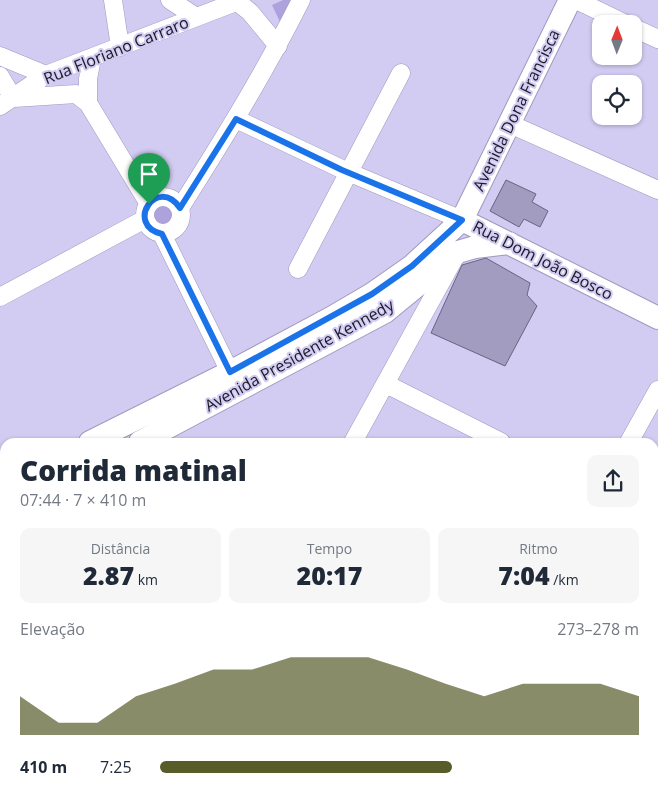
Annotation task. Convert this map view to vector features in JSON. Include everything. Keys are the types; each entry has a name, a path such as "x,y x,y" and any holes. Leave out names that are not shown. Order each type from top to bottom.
{"main road":[{"name":"Avenida Dona Francisca","path":"462,220 570,0"},
{"name":"Rua Dom João Bosco","path":"462,220 658,318"},
{"name":"Avenida Presidente Kennedy","path":"98,438 230,372 372,294 412,266 462,220"},
{"name":"Avenida Presidente Kennedy","path":"148,438 385,312 458,252 475,247 509,243"}],"street":[{"path":"113,0 120,47"},
{"path":"170,0 196,17"},
{"path":"180,208 236,119 278,46 301,0"},
{"path":"576,0 607,15"},
{"name":"Rua Floriano Carraro","path":"7,102 46,75 238,1 250,12 278,46"},
{"path":"642,32 658,39"},
{"path":"0,56 46,75"},
{"path":"88,103 88,79 92,58"},
{"path":"298,269 401,73"},
{"path":"0,76 7,102 76,94 88,103 147,212 151,229 162,234 168,233 178,226 181,214 180,208 171,199 166,197 153,200 147,212 0,297"},
{"name":"Rua Dom João Bosco","path":"236,119 348,172 462,220"},
{"path":"510,124 658,190"},
{"path":"162,234 230,372"},
{"path":"355,438 458,252"},
{"path":"386,383 493,438"},
{"path":"630,438 658,390"}],"shaded area":[{"path":"283,0 293,0 281,24 272,5"},
{"path":"164,204 172,208 176,216 172,224 164,228 156,224 152,216 156,208"}],"building":[{"path":"506,180 536,194 532,202 548,211 540,227 524,219 519,227 490,211"},
{"path":"486,258 530,283 527,295 537,306 505,366 431,333 462,265"}],"route":[{"path":"236,119 342,170 462,220 412,266 372,294 230,372 162,234 147,225 144,214 149,204 153,200 166,197 171,199 180,208 236,119"}]}
